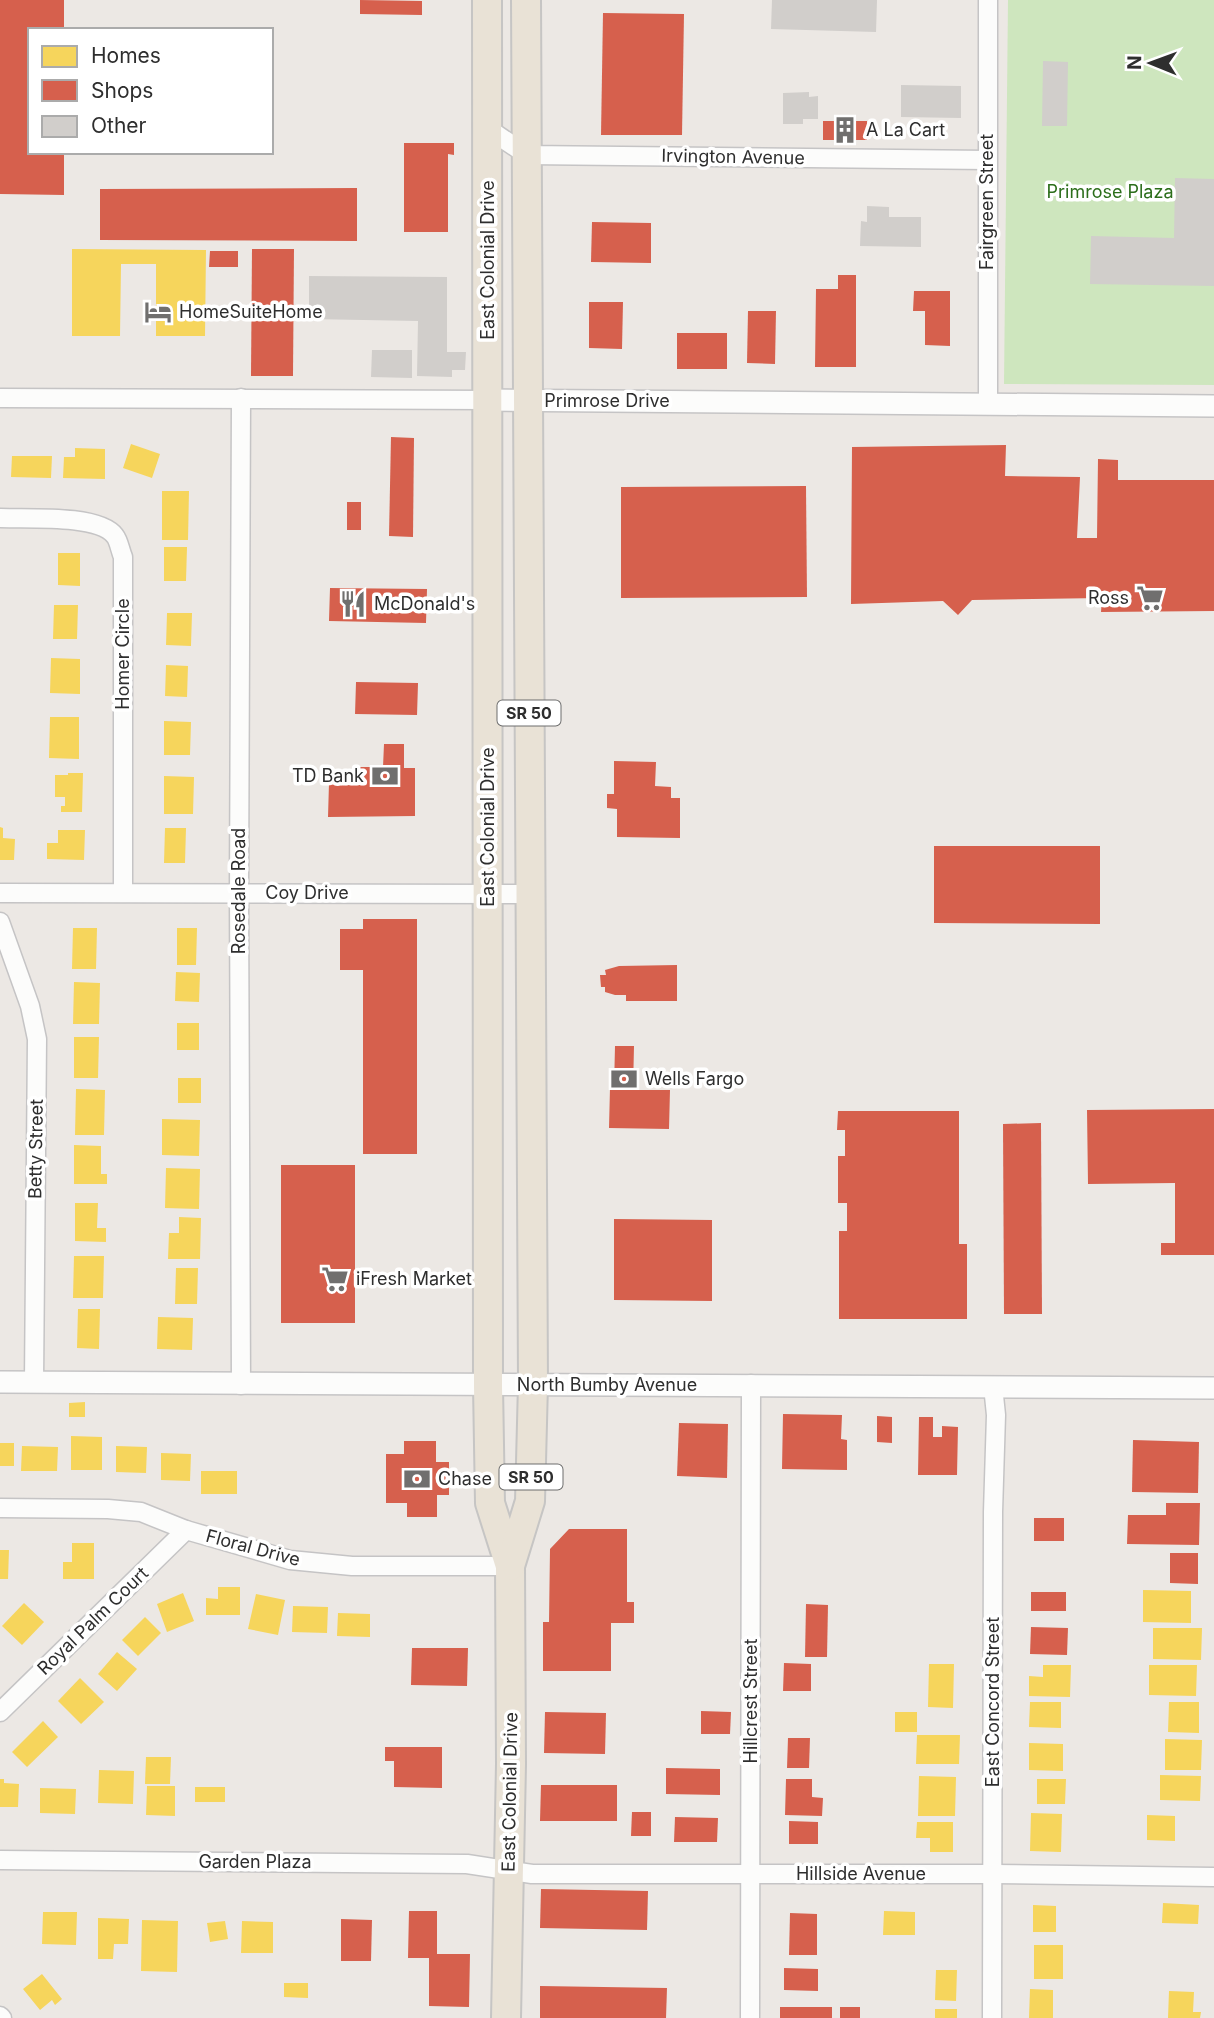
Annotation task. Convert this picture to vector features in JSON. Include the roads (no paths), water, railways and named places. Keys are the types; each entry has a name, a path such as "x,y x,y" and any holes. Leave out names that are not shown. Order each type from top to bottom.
{"highway":[{"name":"East Colonial Drive","path":"487,0 488,1385 490,1503 510,1566"},
{"name":"East Colonial Drive","path":"506,2018 510,1566 530,1501 533,1384 526,0"}],"street":[{"name":"Fairgreen Street","path":"988,0 988,404"},
{"path":"487,128 527,155"},
{"name":"Irvington Avenue","path":"527,155 986,160"},
{"name":"Primrose Drive","path":"0,398 1214,406"},
{"name":"Rosedale Road","path":"241,398 241,1385"},
{"name":"Homer Circle","path":"0,518 81,522 103,526 115,536 123,557 124,892"},
{"name":"Coy Drive","path":"0,892 531,894"},
{"name":"Betty Street","path":"0,922 30,1006 37,1039 34,1382"},
{"name":"North Bumby Avenue","path":"0,1382 1214,1388"},
{"name":"Hillcrest Street","path":"750,2018 751,1384"},
{"name":"East Concord Street","path":"992,2018 993,1512 996,1415 993,1386"},
{"name":"Floral Drive","path":"0,1508 141,1512 186,1530 290,1560 352,1566 510,1566"},
{"name":"Royal Palm Court","path":"0,1712 186,1530"},
{"name":"Garden Plaza","path":"0,1860 467,1864 509,1871"},
{"name":"Hillside Avenue","path":"509,1871 532,1874 1214,1877"}],"place":[{"name":"A La Cart","path":"845,130"},
{"name":"HomeSuiteHome","path":"158,312"},
{"name":"Ross","path":"1150,598"},
{"name":"McDonald's","path":"353,604"},
{"name":"TD Bank","path":"385,776"},
{"name":"Wells Fargo","path":"624,1079"},
{"name":"iFresh Market","path":"335,1279"},
{"name":"Chase","path":"417,1479"}],"park label":[{"name":"Primrose Plaza","path":"1110,192"}]}
